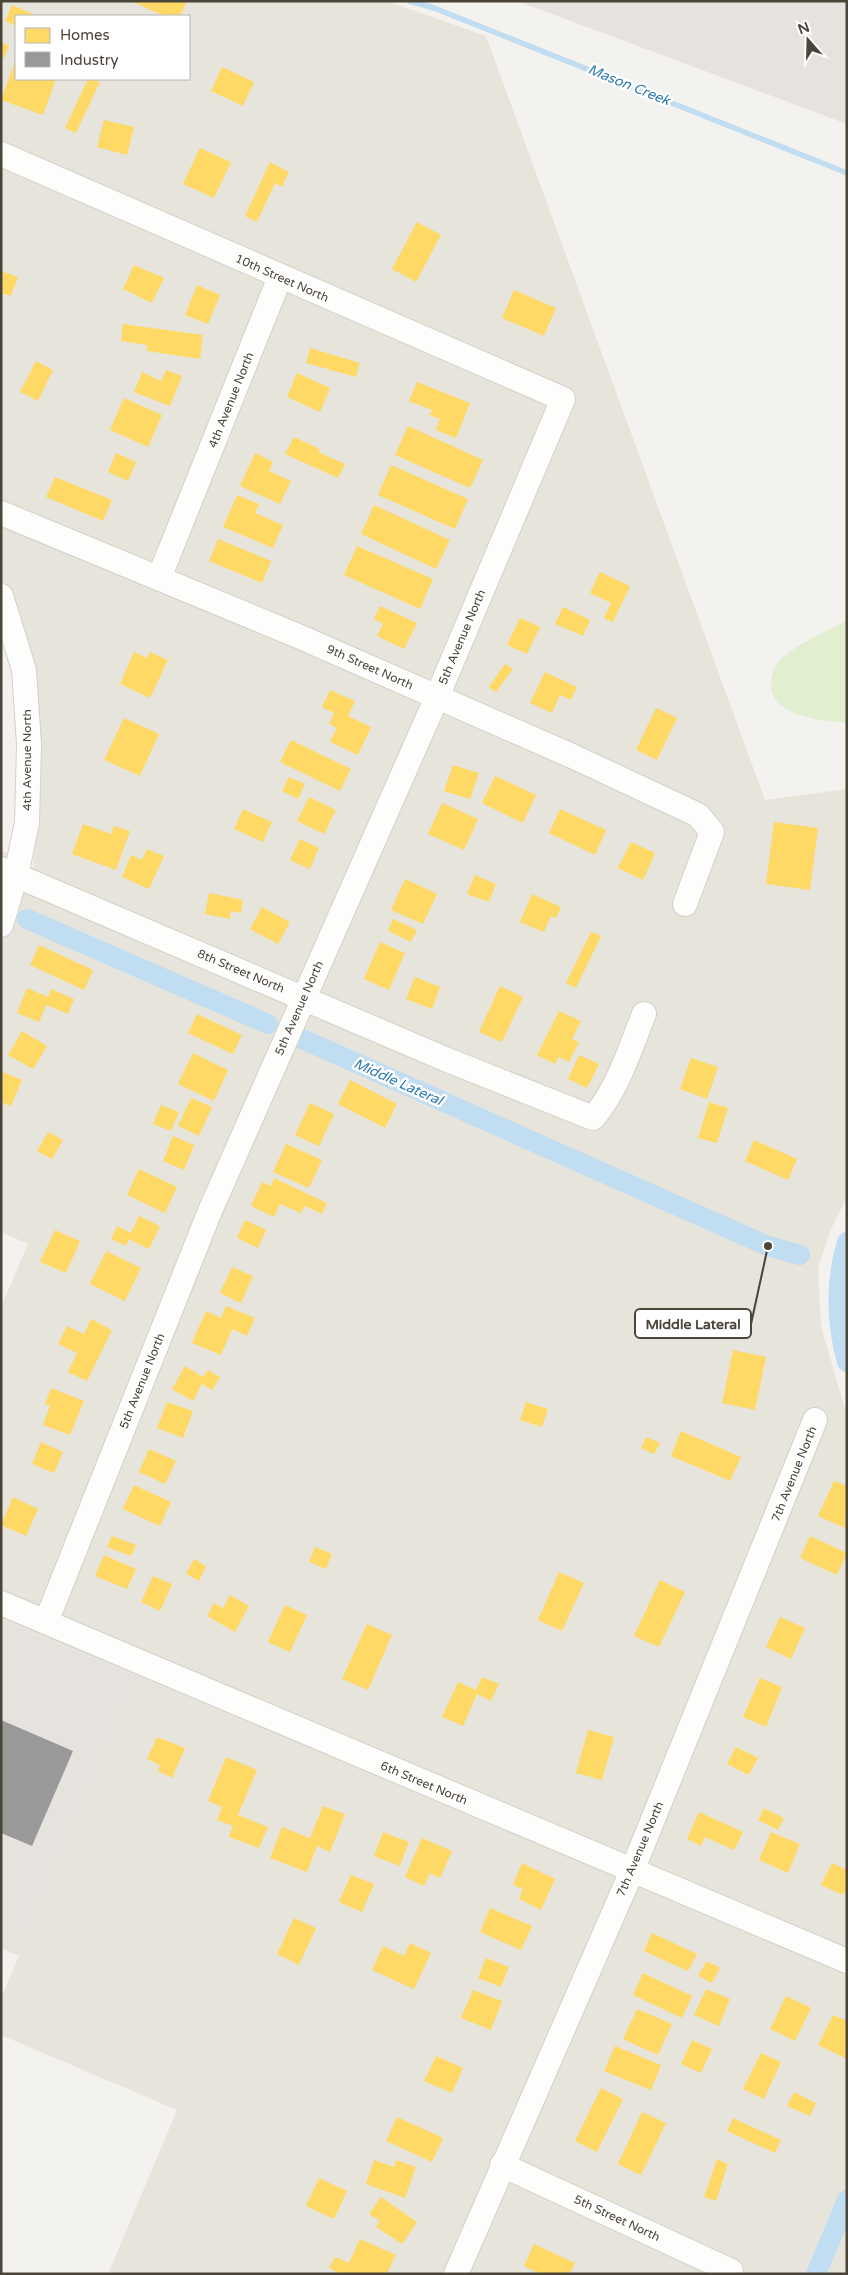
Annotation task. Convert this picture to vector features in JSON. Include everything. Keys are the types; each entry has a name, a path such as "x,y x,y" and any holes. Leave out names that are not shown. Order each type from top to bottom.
{"street":[{"name":"10th Street North","path":"1,154 563,399"},
{"name":"4th Avenue North","path":"159,578 280,277"},
{"name":"5th Avenue North","path":"46,1622 210,1211 437,697 563,399"},
{"name":"9th Street North","path":"1,513 159,578 437,697 698,815 712,832 685,904"},
{"name":"4th Avenue North","path":"1,596 24,670 29,744 27,823 8,872 1,925"},
{"name":"8th Street North","path":"8,872 445,1059 593,1118 604,1105 617,1080 644,1014"},
{"name":"7th Avenue North","path":"456,2274 632,1871 815,1420"},
{"name":"6th Street North","path":"1,1603 847,1961"},
{"name":"5th Street North","path":"502,2165 731,2271"}],"shaded area":[{"path":"1,1 387,1 486,36 765,800 847,789 847,1197 831,1229 818,1268 821,1326 847,1416 847,2274 108,2274 177,2110 1,2035 1,1998 138,1677 1,1620 1,1307 28,1244 1,1232 1,850 33,868 38,808 19,632 1,584"},
{"path":"517,1 847,1 847,124"},
{"path":"1,1620 138,1677 19,1956 1,1948"}],"green space":[{"path":"847,620 847,723 825,721 800,715 779,704 773,695 771,684 773,671 780,660 802,644"}],"building: Homes":[{"path":"131,1 187,1 180,15 162,15"},
{"path":"12,5 36,15 15,15 15,26 5,21"},
{"path":"1,42 9,46 4,58 1,57"},
{"path":"15,62 15,80 56,80 43,115 1,100"},
{"path":"222,67 254,82 243,106 211,91"},
{"path":"88,80 100,82 76,133 65,128"},
{"path":"104,120 134,127 127,155 97,147"},
{"path":"200,148 231,162 214,198 183,184"},
{"path":"270,162 289,172 282,187 275,183 257,222 245,216"},
{"path":"417,222 441,235 416,282 392,269"},
{"path":"134,265 164,278 152,303 123,289"},
{"path":"1,271 18,277 11,296 1,293"},
{"path":"197,285 220,295 208,324 185,315"},
{"path":"514,290 556,308 544,336 502,318"},
{"path":"123,324 203,335 200,359 147,351 147,345 121,341"},
{"path":"310,348 360,363 356,377 306,363"},
{"path":"36,361 53,370 38,401 20,392"},
{"path":"166,370 182,376 170,406 134,392 142,372 161,381"},
{"path":"297,373 330,388 320,412 287,397"},
{"path":"417,382 470,403 456,438 436,430 440,419 429,415 432,410 409,401"},
{"path":"124,398 162,415 148,447 110,430"},
{"path":"408,426 483,460 470,488 395,455"},
{"path":"294,437 320,449 318,452 345,464 338,478 285,454"},
{"path":"116,453 136,462 128,481 108,472"},
{"path":"255,453 273,462 269,471 291,481 280,504 240,486"},
{"path":"391,465 468,499 455,529 378,495"},
{"path":"55,477 112,500 103,521 46,497"},
{"path":"237,495 259,504 255,513 283,525 273,548 223,527"},
{"path":"374,505 450,540 436,569 361,534"},
{"path":"218,539 271,561 262,583 209,561"},
{"path":"357,546 433,579 420,609 344,575"},
{"path":"600,572 630,586 613,622 604,618 611,603 590,593"},
{"path":"380,606 417,623 404,649 377,636 383,624 374,619"},
{"path":"563,607 590,620 583,636 555,624"},
{"path":"520,618 540,627 527,654 507,645"},
{"path":"134,652 147,658 150,652 168,660 150,698 120,684"},
{"path":"505,664 513,669 496,692 489,687"},
{"path":"545,672 577,687 571,700 560,695 552,713 530,703"},
{"path":"330,690 355,701 348,716 371,727 358,755 330,742 337,728 329,724 334,713 322,707"},
{"path":"656,708 677,718 657,760 636,750"},
{"path":"124,718 159,734 140,776 104,760"},
{"path":"291,740 351,769 340,791 280,762"},
{"path":"453,765 479,773 470,799 444,791"},
{"path":"495,776 536,795 523,823 482,803"},
{"path":"289,777 305,784 298,799 282,791"},
{"path":"309,797 336,810 324,834 297,821"},
{"path":"442,803 478,819 464,850 428,834"},
{"path":"243,809 272,822 263,842 234,829"},
{"path":"560,809 606,830 595,855 549,833"},
{"path":"774,822 818,828 810,890 766,884"},
{"path":"83,824 111,834 114,826 130,831 116,870 72,854"},
{"path":"300,839 319,848 310,869 290,860"},
{"path":"631,842 655,853 643,880 618,868"},
{"path":"147,849 164,856 149,889 122,877 131,855 142,860"},
{"path":"475,875 496,884 489,902 467,894"},
{"path":"405,879 437,894 423,924 391,910"},
{"path":"209,893 243,900 241,913 231,911 230,919 205,914"},
{"path":"532,894 561,907 556,918 551,916 544,932 520,922"},
{"path":"262,907 290,922 278,944 250,929"},
{"path":"393,919 417,930 411,942 388,931"},
{"path":"591,932 601,936 576,988 566,983"},
{"path":"380,942 405,953 389,990 364,979"},
{"path":"39,945 93,970 84,990 30,965"},
{"path":"415,977 440,987 432,1009 406,999"},
{"path":"500,986 523,997 502,1042 479,1032"},
{"path":"27,988 48,997 51,989 74,999 68,1014 46,1005 39,1022 17,1013"},
{"path":"559,1011 581,1021 572,1039 579,1042 569,1062 559,1057 555,1064 537,1055"},
{"path":"197,1014 242,1035 233,1054 188,1033"},
{"path":"22,1031 47,1046 33,1069 8,1055"},
{"path":"193,1053 228,1070 214,1101 178,1084"},
{"path":"579,1055 599,1064 587,1088 568,1079"},
{"path":"691,1058 718,1067 707,1099 680,1089"},
{"path":"1,1071 22,1080 11,1106 1,1102"},
{"path":"350,1080 397,1104 385,1128 338,1104"},
{"path":"191,1098 212,1107 199,1136 178,1126"},
{"path":"709,1102 728,1108 717,1143 698,1138"},
{"path":"310,1103 334,1114 319,1146 295,1135"},
{"path":"161,1105 179,1112 171,1131 153,1124"},
{"path":"48,1132 63,1140 52,1159 37,1151"},
{"path":"173,1136 194,1145 184,1170 163,1161"},
{"path":"754,1140 797,1159 788,1180 745,1161"},
{"path":"286,1144 322,1160 309,1188 273,1172"},
{"path":"139,1169 177,1187 165,1213 127,1195"},
{"path":"274,1178 327,1203 322,1214 305,1206 301,1213 280,1204 274,1217 251,1206 262,1182 271,1186"},
{"path":"139,1216 160,1226 149,1249 129,1239 126,1246 111,1239 117,1226 131,1233"},
{"path":"245,1220 266,1230 258,1248 237,1238"},
{"path":"55,1230 80,1241 66,1273 40,1262"},
{"path":"106,1251 141,1268 125,1301 90,1284"},
{"path":"232,1267 253,1276 241,1303 220,1293"},
{"path":"226,1306 255,1318 247,1336 232,1329 221,1355 192,1343 206,1311 221,1318"},
{"path":"91,1319 112,1330 87,1381 68,1372 77,1353 58,1344 67,1326 84,1334"},
{"path":"733,1350 766,1357 755,1410 722,1403"},
{"path":"185,1366 203,1377 208,1370 220,1377 212,1390 202,1384 193,1401 172,1389"},
{"path":"51,1388 84,1401 70,1435 43,1425 50,1406 45,1404"},
{"path":"167,1402 193,1411 183,1438 157,1428"},
{"path":"526,1402 548,1409 542,1427 520,1420"},
{"path":"681,1431 741,1457 730,1481 671,1456"},
{"path":"646,1437 660,1443 654,1454 641,1448"},
{"path":"41,1442 63,1452 54,1473 32,1464"},
{"path":"149,1449 176,1461 165,1484 139,1472"},
{"path":"834,1481 847,1486 845,1528 818,1516"},
{"path":"134,1485 171,1502 160,1526 123,1509"},
{"path":"13,1497 38,1509 26,1536 1,1525"},
{"path":"112,1536 136,1545 131,1556 107,1547"},
{"path":"810,1536 847,1553 837,1575 800,1558"},
{"path":"315,1547 332,1554 326,1569 309,1562"},
{"path":"104,1555 136,1569 127,1589 95,1576"},
{"path":"194,1559 206,1566 199,1581 186,1574"},
{"path":"559,1572 584,1583 562,1631 538,1620"},
{"path":"153,1576 172,1584 160,1611 141,1602"},
{"path":"660,1580 685,1592 659,1647 634,1636"},
{"path":"230,1595 249,1606 235,1632 207,1616 214,1603 223,1608"},
{"path":"285,1605 307,1615 290,1652 268,1642"},
{"path":"780,1617 805,1628 791,1659 766,1647"},
{"path":"367,1624 392,1635 368,1690 342,1679"},
{"path":"482,1677 499,1684 491,1701 477,1694 463,1726 442,1717 458,1682 476,1690"},
{"path":"760,1678 782,1687 766,1727 743,1717"},
{"path":"588,1730 614,1737 602,1780 576,1773"},
{"path":"157,1737 185,1748 172,1778 158,1771 160,1765 147,1759"},
{"path":"736,1747 758,1758 749,1775 727,1764"},
{"path":"226,1757 257,1770 238,1815 268,1827 259,1848 229,1837 233,1826 217,1820 222,1807 208,1801"},
{"path":"323,1806 345,1814 330,1852 317,1846 307,1872 270,1858 282,1827 310,1838"},
{"path":"764,1808 784,1818 778,1830 758,1820"},
{"path":"699,1812 743,1832 734,1850 705,1837 701,1846 687,1839"},
{"path":"383,1832 409,1842 400,1866 374,1856"},
{"path":"771,1832 800,1844 788,1873 759,1860"},
{"path":"422,1838 452,1851 440,1878 430,1873 424,1886 405,1877"},
{"path":"522,1863 555,1879 541,1910 519,1899 523,1889 513,1885"},
{"path":"832,1863 847,1870 847,1888 843,1895 821,1885"},
{"path":"351,1875 374,1884 362,1912 339,1902"},
{"path":"490,1908 532,1926 521,1950 480,1932"},
{"path":"294,1918 316,1928 299,1965 277,1954"},
{"path":"652,1933 697,1954 688,1971 644,1951"},
{"path":"410,1943 431,1953 414,1989 372,1970 383,1946 404,1956"},
{"path":"486,1958 509,1967 501,1987 478,1978"},
{"path":"707,1961 720,1968 712,1983 698,1976"},
{"path":"643,1973 692,1996 682,2018 633,1995"},
{"path":"706,1989 730,1999 719,2026 694,2015"},
{"path":"473,1990 502,2001 491,2030 461,2018"},
{"path":"786,1996 811,2008 795,2041 770,2029"},
{"path":"637,2009 672,2024 658,2055 623,2039"},
{"path":"833,2015 847,2021 847,2059 818,2045"},
{"path":"692,2040 712,2049 701,2073 681,2064"},
{"path":"615,2046 661,2065 651,2090 604,2071"},
{"path":"761,2053 781,2062 764,2099 743,2089"},
{"path":"436,2056 463,2068 452,2093 424,2081"},
{"path":"601,2088 623,2099 597,2152 575,2141"},
{"path":"794,2092 816,2103 810,2116 787,2106"},
{"path":"642,2112 666,2123 641,2175 618,2164"},
{"path":"397,2117 443,2138 432,2162 386,2141"},
{"path":"733,2118 781,2140 775,2153 727,2131"},
{"path":"717,2159 728,2164 716,2201 704,2197"},
{"path":"374,2160 394,2167 396,2160 416,2167 405,2198 366,2184"},
{"path":"319,2178 347,2191 334,2219 306,2206"},
{"path":"381,2197 417,2222 402,2244 376,2227 380,2221 369,2214"},
{"path":"360,2239 396,2255 387,2274 341,2274 329,2268 335,2257 349,2263"},
{"path":"534,2244 575,2263 570,2274 540,2274 524,2266"}],"building: Industry":[{"path":"1,1720 73,1751 32,1846 1,1833"}],"waterway":[{"name":"Mason Creek","path":"409,1 434,8 847,173"},
{"name":"Middle Lateral","path":"27,919 268,1024"},
{"name":"Middle Lateral","path":"300,1038 768,1246 800,1255"},
{"path":"847,1242 840,1272 838,1302 843,1347 847,1362"},
{"path":"816,2274 847,2200"}],"place":[{"name":"Middle Lateral","path":"768,1246"}]}
